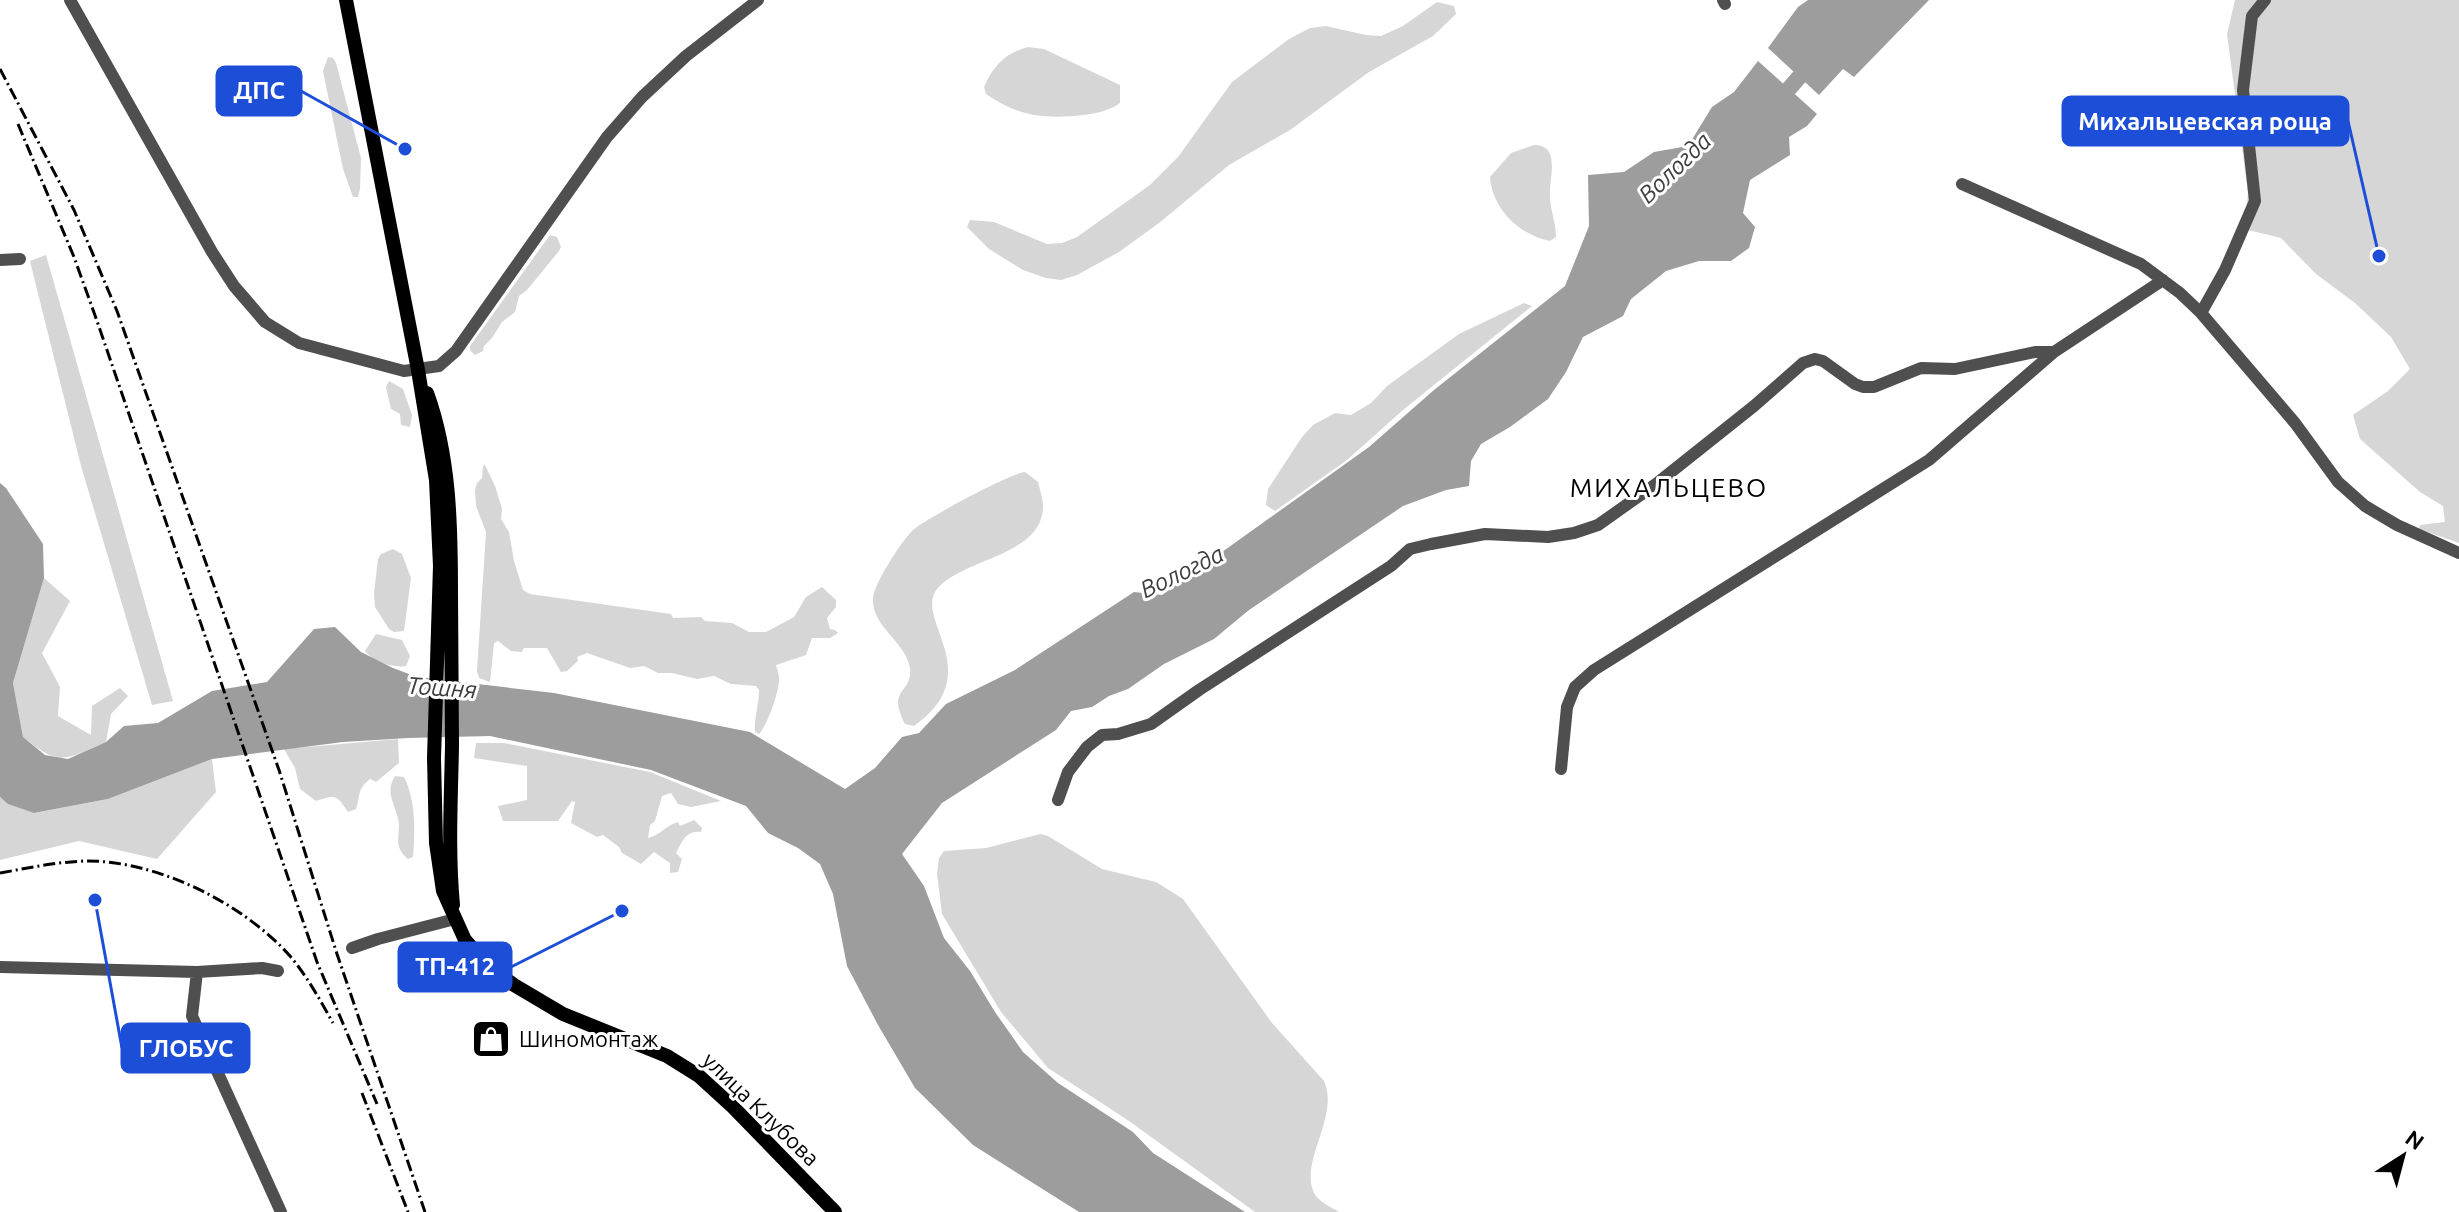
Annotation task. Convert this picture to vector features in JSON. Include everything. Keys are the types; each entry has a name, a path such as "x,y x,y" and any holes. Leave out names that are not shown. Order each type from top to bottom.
{"main road":[{"path":"346,0 418,370 436,480 440,566 434,758 439,869 443,891 455,919"},
{"path":"418,370 434,413 447,485 453,650 449,855 455,919"},
{"name":"улица Клубова","path":"455,919 474,953 514,985 563,1014 667,1056 699,1076 835,1212"}],"street":[{"path":"70,0 212,252 250,307 265,322 299,343 389,369 418,370 439,366 456,351 607,137 642,97 686,56 758,0"},
{"path":"2201,313 2225,270 2255,201 2243,90 2252,16 2265,0"},
{"path":"1962,184 2141,264 2163,280 2201,313 2295,423 2338,482 2365,506 2459,553"},
{"path":"0,260 20,259"},
{"path":"1561,769 1567,707 1575,687 1594,670 1929,460 2054,352 2163,280"},
{"path":"1058,800 1068,772 1087,747 1102,735 1118,734 1151,724 1391,566 1410,549 1485,534 1548,537 1598,525 1681,464 1803,363 1815,359 1823,361 1855,384 1874,387 1921,368 1955,369 2035,352 2054,352"},
{"path":"352,948 455,919"},
{"path":"0,967 197,972 262,968 278,971"},
{"path":"197,972 192,1016 281,1212"}],"shaded area":[{"path":"2235,0 2459,0 2459,543 2419,529 2420,525 2445,522 2443,506 2420,492 2360,439 2353,415 2388,391 2410,369 2391,337 2355,303 2316,274 2281,238 2244,229 2248,193 2227,34"},
{"path":"1437,2 1454,6 1456,14 1433,36 1369,72 1290,130 1229,165 1119,252 1077,275 1061,280 1023,270 989,249 967,227 970,220 994,222 1047,244 1062,243 1077,237 1150,185 1178,157 1232,82 1289,39 1310,28 1326,26 1381,36 1403,26"},
{"path":"1028,47 1044,49 1120,85 1120,103 1089,114 1044,116 1010,108 986,94 984,87 996,66 1007,56"},
{"path":"328,57 336,63 361,158 358,197 353,197 343,169 323,71"},
{"path":"1534,145 1547,150 1552,162 1550,198 1556,237 1550,241 1528,233 1509,218 1496,199 1490,177 1511,153"},
{"path":"550,235 557,237 561,247 559,251 519,296 515,312 502,322 483,351 475,355 470,346"},
{"path":"46,255 173,701 152,705 81,466 30,261"},
{"path":"1524,303 1532,306 1403,410 1347,460 1275,511 1266,505 1268,489 1313,425 1335,413 1351,415 1459,334"},
{"path":"389,381 403,389 412,415 410,427 401,425 400,414 391,409 386,387"},
{"path":"485,465 502,509 501,519 509,532 523,590 530,594 671,614 673,618 701,617 705,621 732,623 749,632 766,632 794,617 806,597 822,587 836,600 836,607 827,618 830,629 838,633 830,638 812,638 806,655 776,665 779,676 777,691 759,734 755,732 759,690 756,686 731,684 714,676 697,679 658,673 644,666 630,668 587,653 577,657 578,661 567,671 561,672 547,648 511,651 498,641 494,643 490,682 479,678 486,532 476,506 475,490"},
{"path":"1025,472 1038,482 1043,506 1040,523 1030,536 1016,546 965,570 937,589 932,601 948,667 946,686 936,706 914,726 905,724 898,703 908,683 910,668 902,650 874,609 873,599 878,584 901,544 919,525 986,488"},
{"path":"393,549 402,554 411,578 404,631 394,632 375,607 374,593 378,559 381,554"},
{"path":"44,578 70,601 42,653 60,687 58,716 91,735 92,706 120,688 128,696 111,714 106,742 63,758 46,753 23,737 13,683"},
{"path":"376,634 402,640 410,656 406,666 384,663 365,651"},
{"path":"398,739 399,763 376,782 370,779 361,790 356,809 348,812 335,798 316,801 300,789 295,768 284,749"},
{"path":"476,743 504,743 650,772 721,801 691,807 678,804 671,793 662,796 648,838 678,822 680,826 694,820 702,828 701,832 688,835 683,841 676,853 682,859 678,872 670,873 670,863 654,852 641,864 622,853 603,835 597,837 571,823 575,802 572,801 558,821 503,821 498,806 527,800 527,766 474,758"},
{"path":"212,759 216,792 157,859 79,841 0,860 0,797 9,804 35,813 108,799"},
{"path":"395,776 404,777 413,806 413,857 408,859 398,844 399,824 390,792"},
{"path":"1040,834 1102,869 1156,882 1183,899 1272,1023 1324,1081 1328,1095 1327,1109 1311,1167 1311,1181 1316,1196 1339,1212 1255,1212 1129,1121 1048,1068 1001,1012 942,914 937,874 939,858 944,851 986,848"}],"water":[{"path":"1808,0 1929,0 1854,77 1843,69 1819,95 1768,48 1798,7"},
{"name":"Тошня","path":"1758,61 1817,114 1807,126 1789,137 1790,155 1750,180 1743,213 1755,227 1749,248 1731,261 1699,261 1666,271 1631,299 1623,316 1583,337 1566,372 1548,399 1481,444 1471,461 1469,486 1446,490 1403,506 1249,610 1214,639 1164,664 1128,689 1092,707 1071,711 1056,730 942,803 902,854 924,886 944,938 970,971 1023,1052 1058,1083 1133,1132 1153,1153 1245,1212 1079,1212 973,1145 915,1088 878,1025 847,966 833,894 820,864 798,848 768,833 746,806 651,770 490,736 408,738 343,742 212,759 108,799 34,813 8,804 0,797 0,483 43,544 44,578 13,683 23,737 45,755 68,759 106,742 124,726 158,723 212,691 267,682 314,629 335,627 361,652 417,677 554,693 750,732 845,789 875,768 902,737 919,733 946,704 1015,670 1134,592 1162,595 1369,447 1434,390 1565,286 1589,226 1588,175 1624,172 1654,152 1688,146 1712,107 1734,92"}],"waterway":[{"name":"Вологда","path":"1774,106 1814,60"}],"railway":[{"path":"0,69 74,210 117,311 279,770 337,954 425,1212"},
{"path":"18,124 74,257 97,321 317,962 377,1104"},
{"path":"0,873 85,861 112,863 140,868 196,888 223,902 271,937 302,972 333,1023"},
{"path":"362,1093 408,1212"}],"place":[{"name":"ДПС","path":"405,149"},
{"name":"Михальцевская роща","path":"2379,256"},
{"name":"ГЛОБУС","path":"95,900"},
{"name":"ТП-412","path":"622,911"},
{"name":"Шиномонтаж","path":"491,1039"}],"district":[{"name":"МИХАЛЬЦЕВО","path":"1669,488"}]}
